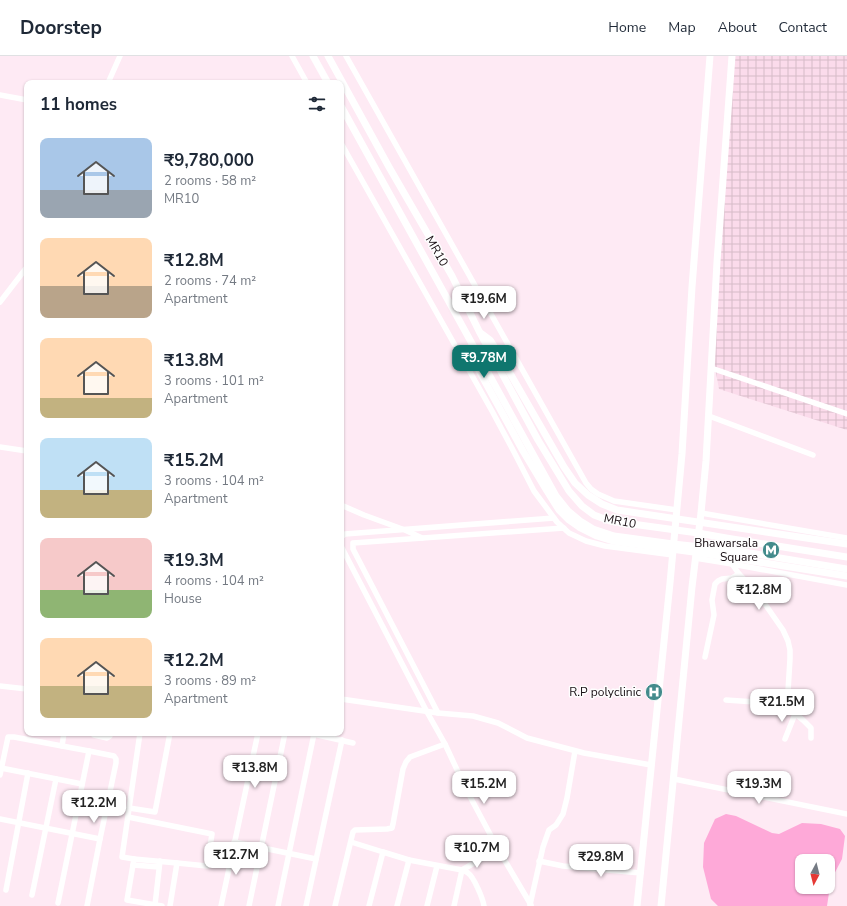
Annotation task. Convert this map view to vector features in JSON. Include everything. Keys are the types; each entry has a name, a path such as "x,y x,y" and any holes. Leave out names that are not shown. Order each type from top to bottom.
{"main road":[{"path":"313,56 326,80"},
{"name":"MR10","path":"328,56 341,80"},
{"path":"637,906 682,454 692,287 710,56"},
{"path":"661,906 696,547 701,513 709,416 717,262 732,56"},
{"name":"MR10","path":"344,85 389,168 452,276 479,332 538,440 569,491 582,506 594,515 610,521 698,533 847,557"},
{"name":"MR10","path":"344,111 556,496 568,511 580,521 614,536 738,551 847,569"},
{"path":"479,332 490,340 499,354 564,467 575,482 588,495 602,504 618,510 642,514 847,544"},
{"path":"471,343 472,357 523,451 559,510 569,520 597,536 613,541 847,576"}],"street":[{"path":"109,80 120,56"},
{"path":"292,56 305,80"},
{"path":"346,56 586,483 598,494 614,501 677,510"},
{"path":"0,95 24,99"},
{"path":"344,148 499,424 534,491 554,518 569,533 586,541 605,546 673,555"},
{"path":"0,302 24,271"},
{"path":"711,368 847,414"},
{"path":"709,416 813,455"},
{"path":"0,447 24,451"},
{"path":"344,506 423,538"},
{"path":"701,513 847,538"},
{"path":"344,535 554,518"},
{"path":"438,713 353,549 353,543 564,528"},
{"path":"344,552 426,712 446,744 466,789 530,905"},
{"path":"695,558 847,585"},
{"path":"732,564 739,574 758,594 783,630 788,641 790,659 787,707"},
{"path":"705,657 714,615 712,600 715,584 722,579 732,578 739,574"},
{"path":"0,686 24,689"},
{"path":"344,699 426,712 473,716 498,723 527,738 575,751 651,765"},
{"path":"726,700 755,702 787,707 811,728 811,738"},
{"path":"785,739 795,714"},
{"path":"62,746 64,736"},
{"path":"94,736 107,738 110,736"},
{"path":"128,817 212,834 207,866 177,863 160,864 134,862 122,857 140,736"},
{"path":"129,808 156,812 169,736"},
{"path":"221,906 257,736"},
{"path":"249,906 284,736"},
{"path":"278,906 311,736"},
{"path":"321,736 353,743"},
{"path":"0,775 8,737 114,756 116,759 87,906"},
{"path":"306,906 342,740"},
{"path":"335,906 353,832 355,830 392,828 403,769 406,762 410,757 446,744"},
{"path":"58,903 89,751"},
{"path":"530,905 539,861 549,830 556,825 563,814 575,751"},
{"path":"1,768 82,784"},
{"path":"6,890 28,773"},
{"path":"32,895 56,778"},
{"path":"674,779 847,814"},
{"path":"0,819 100,839"},
{"path":"234,842 316,859"},
{"path":"351,842 409,860 467,872 481,895 484,906"},
{"path":"454,906 462,870 498,849"},
{"path":"369,906 383,852"},
{"path":"397,906 409,860"},
{"path":"539,861 564,866 641,873"},
{"path":"134,862 126,903 162,906"},
{"path":"170,906 177,863"},
{"path":"153,905 160,864"},
{"path":"427,906 437,866"}],"shaded area":[{"path":"734,56 847,56 847,430 719,389 713,357"},
{"path":"726,814 736,816 772,833 779,834 802,823 821,824 840,829 845,836 842,859 835,872 835,854 795,854 795,894 829,894 827,906 718,906 711,899 703,867 704,843 715,819"}],"place":[{"name":"Bhawarsala Square","path":"771,550"},
{"name":"R.P polyclinic","path":"654,692"}]}
